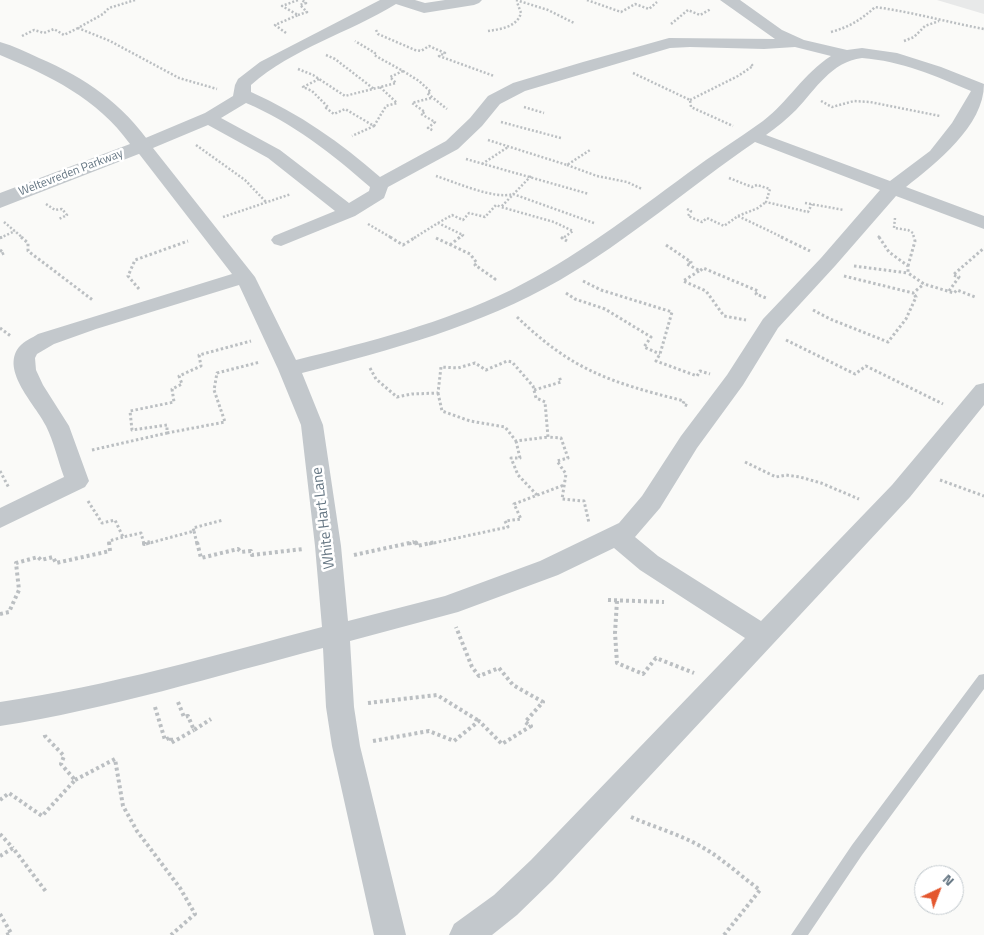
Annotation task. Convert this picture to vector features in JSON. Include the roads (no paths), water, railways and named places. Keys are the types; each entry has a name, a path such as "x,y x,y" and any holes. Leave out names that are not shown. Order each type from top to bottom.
{"street":[{"path":"0,48 47,68 99,97 116,112 142,146 208,118 236,103 242,95 244,83 274,59 301,44 338,29 391,0"},
{"path":"400,0 424,8 474,0"},
{"path":"0,714 38,708 158,680 449,605 516,581 610,540 628,529 651,502 683,450 734,380 768,327 894,188 936,155 963,121 982,89 912,63 883,55 863,53 845,55 797,42 777,32 754,14 728,0"},
{"path":"379,185 442,152 462,136 494,100 519,87 669,44 690,42 754,44 797,42"},
{"path":"282,353 361,351 428,330 502,302 544,281 618,234 705,169 754,136 783,114 830,64 845,55"},
{"path":"242,95 295,119 333,145 379,185"},
{"path":"208,118 274,154 343,214"},
{"path":"754,136 984,223"},
{"name":"Weltevreden Parkway","path":"0,201 142,146"},
{"name":"White Hart Lane","path":"142,146 245,277 282,353 312,425 329,553 340,707 346,746 390,935"},
{"path":"281,240 343,214 377,194 379,185"},
{"path":"0,519 77,481 58,426 32,386 25,370 24,358 28,350 46,339 153,304 245,277"},
{"path":"465,935 487,922 516,897 607,802 885,509 984,390"},
{"path":"610,540 764,636"}],"lane":[{"path":"799,935 857,850 984,679"}]}
